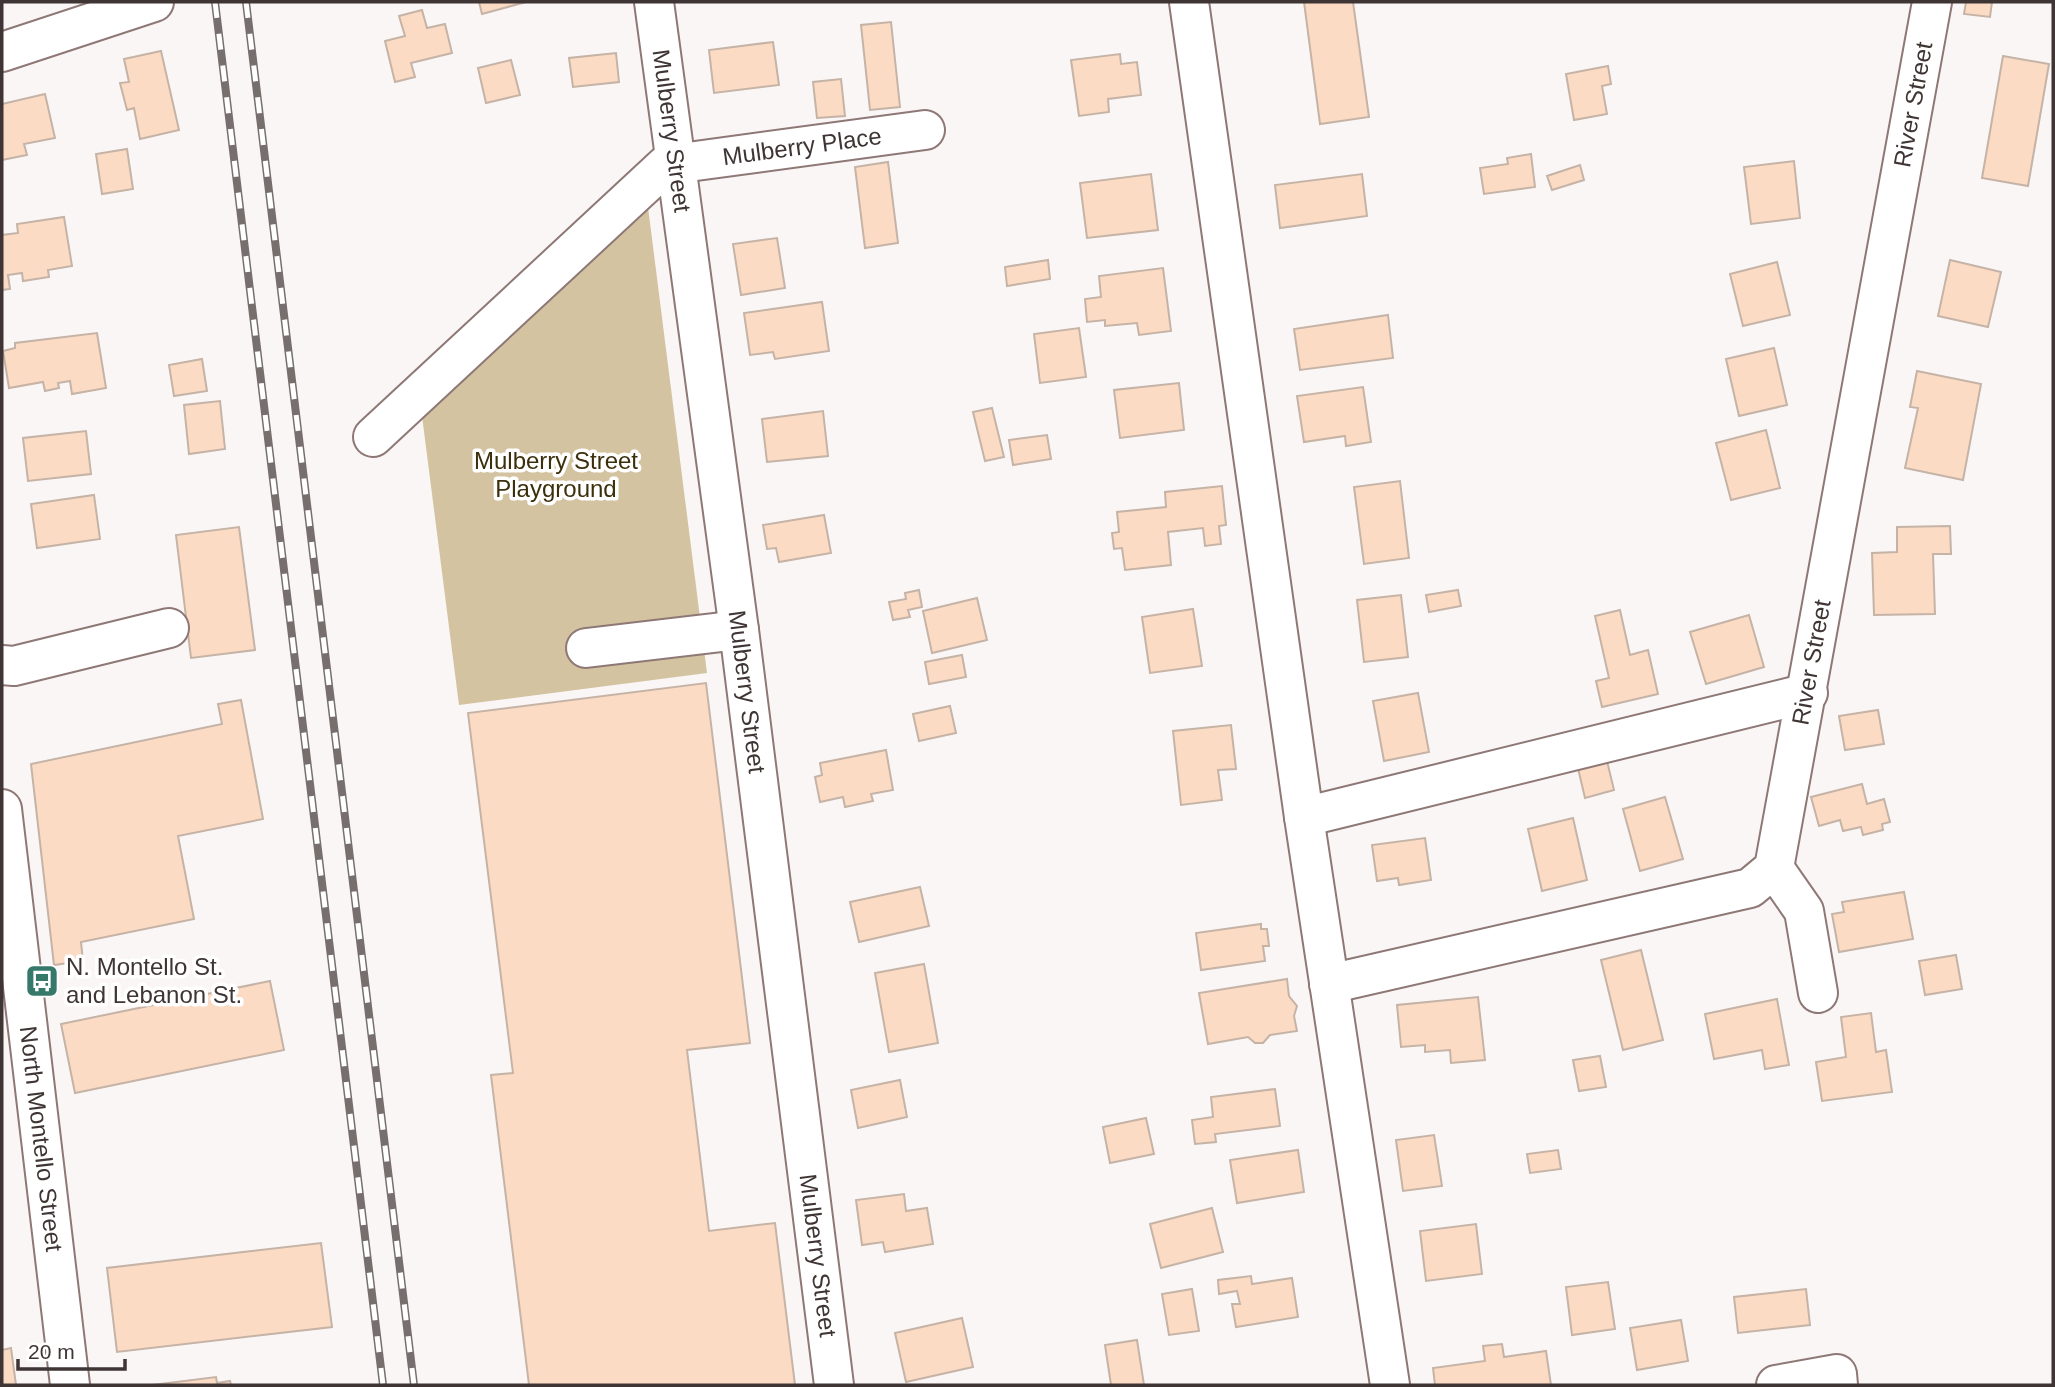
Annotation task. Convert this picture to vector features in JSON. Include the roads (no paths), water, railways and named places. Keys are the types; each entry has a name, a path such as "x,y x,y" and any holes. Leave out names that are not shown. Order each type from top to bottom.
{"street":[{"path":"2,52 155,2"},
{"name":"Mulberry Street","path":"654,2 678,162 739,630 834,1385"},
{"path":"1189,2 1304,817 1390,1385"},
{"name":"River Street","path":"1774,867 1808,693 1932,2"},
{"name":"Mulberry Place","path":"678,162 925,131"},
{"path":"373,437 655,172 678,162"},
{"path":"2,665 14,666 169,628"},
{"path":"586,648 739,630"},
{"path":"1304,817 1808,693"},
{"name":"North Montello Street","path":"2,809 14,1017 70,1385"},
{"path":"1329,984 1750,888 1774,867 1804,911 1818,993"},
{"path":"1776,1385 1837,1374 1838,1385"}],"railway":[{"path":"215,2 383,1385"},
{"path":"246,2 414,1385"}],"place":[{"name":"N. Montello St. and Lebanon St.","path":"42,981"}],"park label":[{"name":"Mulberry Street Playground","path":"556,475"}]}
